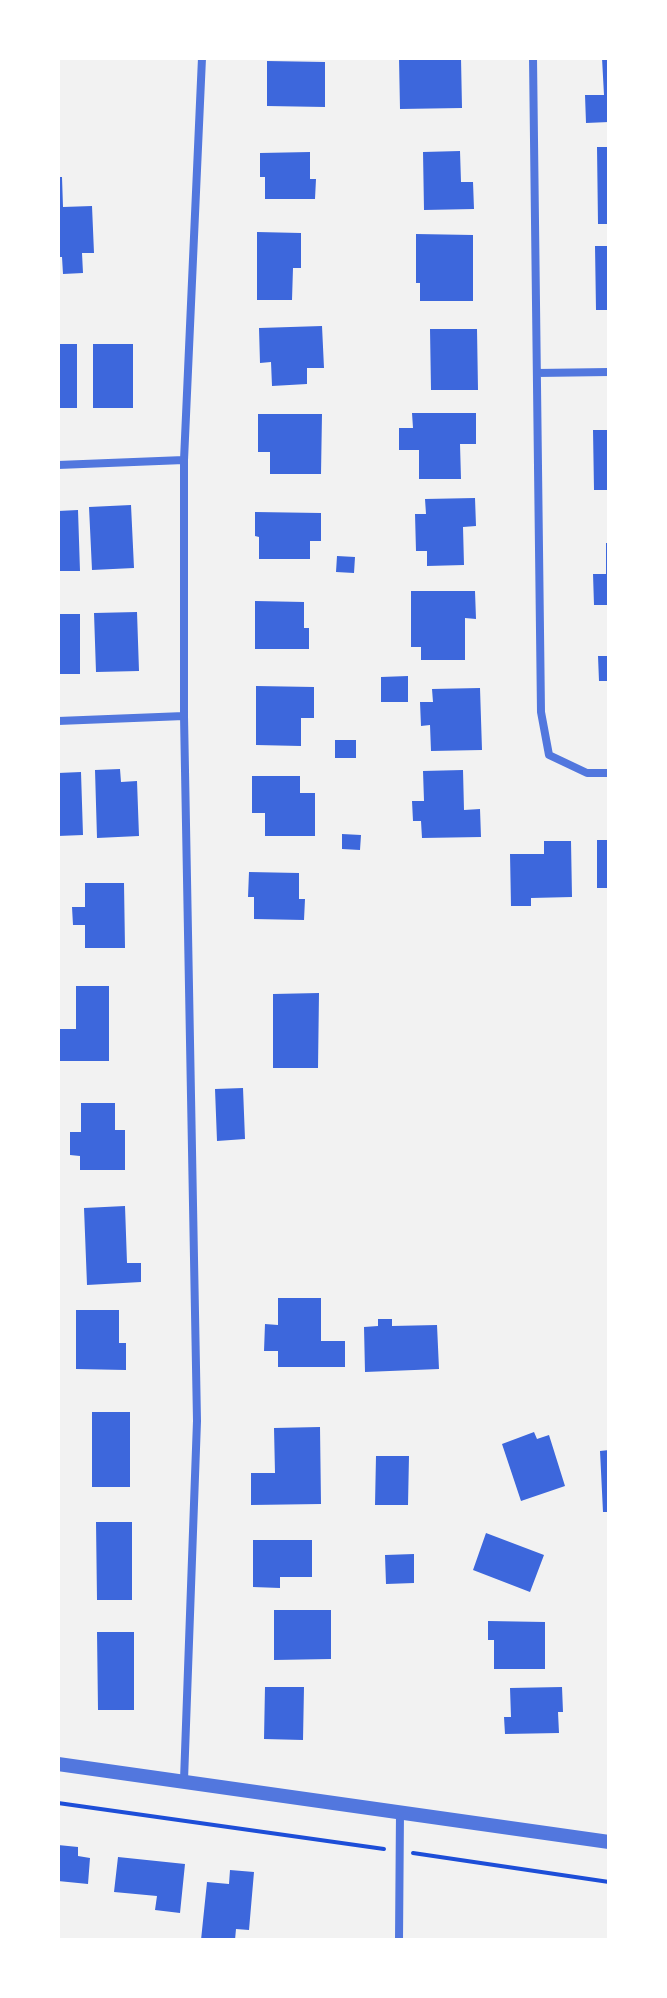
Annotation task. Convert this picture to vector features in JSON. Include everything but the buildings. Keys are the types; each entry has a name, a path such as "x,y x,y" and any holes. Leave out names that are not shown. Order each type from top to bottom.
{"street":[{"path":"184,1780 197,1421 184,716 184,460 202,58"},
{"path":"533,58 541,712 549,755 587,773 609,773"},
{"path":"537,373 609,372"},
{"path":"58,465 184,460"},
{"path":"58,721 184,716"},
{"path":"58,1764 609,1842"},
{"path":"399,1940 400,1812"}],"path":[{"path":"58,1803 609,1882"}]}
